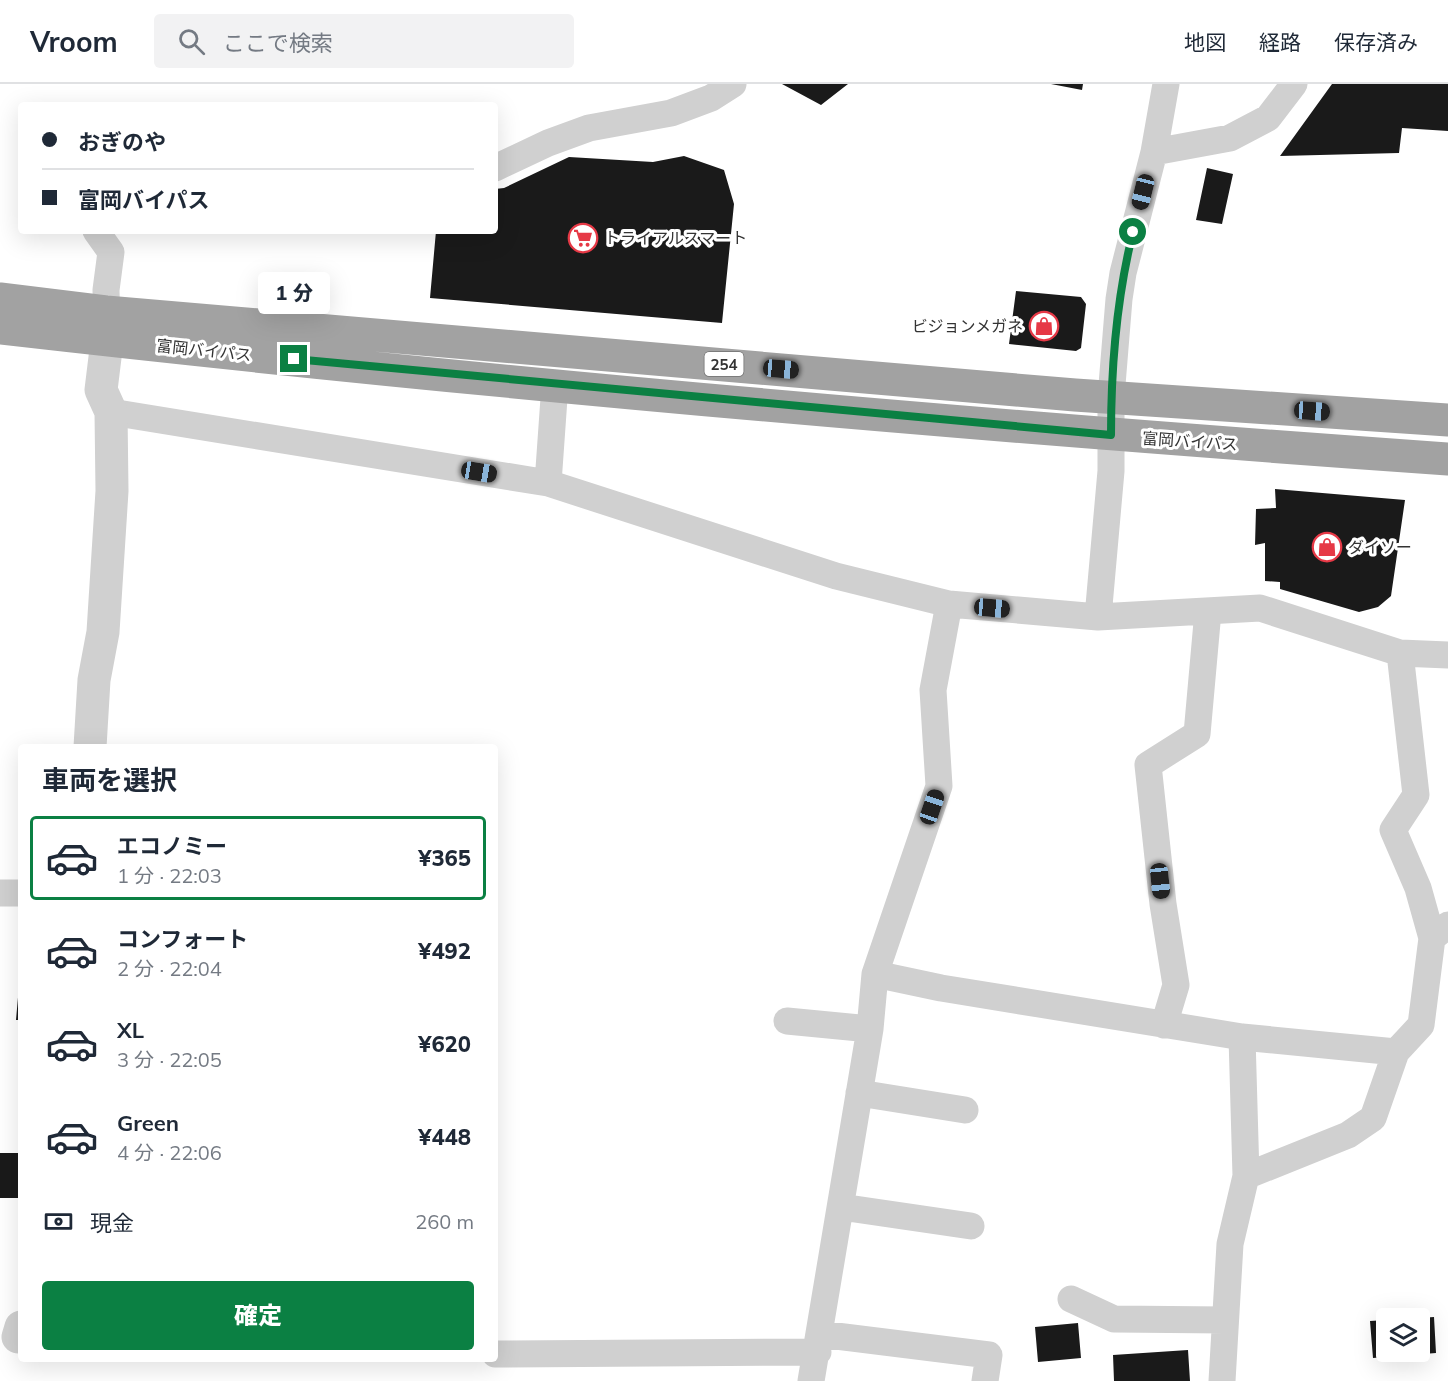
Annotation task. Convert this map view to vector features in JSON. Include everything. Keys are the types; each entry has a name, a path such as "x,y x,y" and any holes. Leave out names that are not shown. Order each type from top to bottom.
{"highway":[{"name":"富岡バイパス","path":"0,299 107,326 555,384 1111,435 1448,459"},
{"name":"富岡バイパス","path":"0,328 107,326 1448,420"}],"street":[{"path":"498,167 548,143 589,128 671,113 711,98 734,84"},
{"path":"1098,617 1111,471 1111,398 1123,273 1154,152 1166,84"},
{"path":"1154,152 1230,138 1268,118 1294,84"},
{"path":"90,744 94,680 103,632 112,491 111,412 101,390 111,252 98,234"},
{"path":"548,483 555,384"},
{"path":"111,412 548,483 836,576 949,604 1098,617 1260,608 1400,653 1448,655"},
{"path":"811,1381 860,1093 870,1029 875,974 939,786 933,690 949,604"},
{"path":"1164,1025 1176,985 1162,904 1148,765 1197,734 1208,611"},
{"path":"1246,1176 1348,1135 1373,1118 1396,1052 1421,1025 1440,931 1418,888 1393,830 1416,795 1400,653"},
{"path":"0,893 18,893"},
{"path":"875,974 941,988 1242,1037 1396,1052"},
{"path":"787,1021 870,1029"},
{"path":"1222,1381 1230,1244 1246,1176 1242,1037"},
{"path":"860,1093 965,1110"},
{"path":"841,1207 971,1226"},
{"path":"1071,1299 1114,1319 1225,1320"},
{"path":"498,1354 819,1343 989,1355 985,1381"}],"building":[{"path":"782,84 848,84 821,105"},
{"path":"1051,84 1083,84 1082,90"},
{"path":"1332,84 1448,84 1448,131 1402,128 1399,153 1280,156"},
{"name":"トライアルスマート","path":"684,156 724,170 734,204 722,323 430,298 436,234 498,234 498,189 504,188 569,157 653,162"},
{"path":"1207,168 1233,174 1222,224 1196,220"},
{"path":"1016,291 1081,297 1086,304 1081,348 1076,351 1009,344"},
{"path":"1275,489 1405,500 1391,596 1378,607 1359,612 1280,589 1280,582 1265,581 1265,543 1255,545 1256,509 1276,508"},
{"path":"18,997 18,1020 16,1020"},
{"path":"0,1153 18,1153 18,1198 0,1198"},
{"path":"1430,1317 1434,1317 1436,1353 1430,1353"},
{"path":"1370,1321 1376,1321 1376,1358 1373,1358"},
{"path":"1078,1323 1081,1358 1038,1362 1035,1327"},
{"path":"1188,1350 1190,1381 1114,1381 1113,1355"}],"place":[{"name":"トライアルスマート","path":"583,238"},
{"name":"ビジョンメガネ","path":"1044,326"},
{"name":"ダイソー","path":"1327,547"}],"route":[{"path":"294,359 1111,435 1111,398 1119,299 1133,232"}]}
